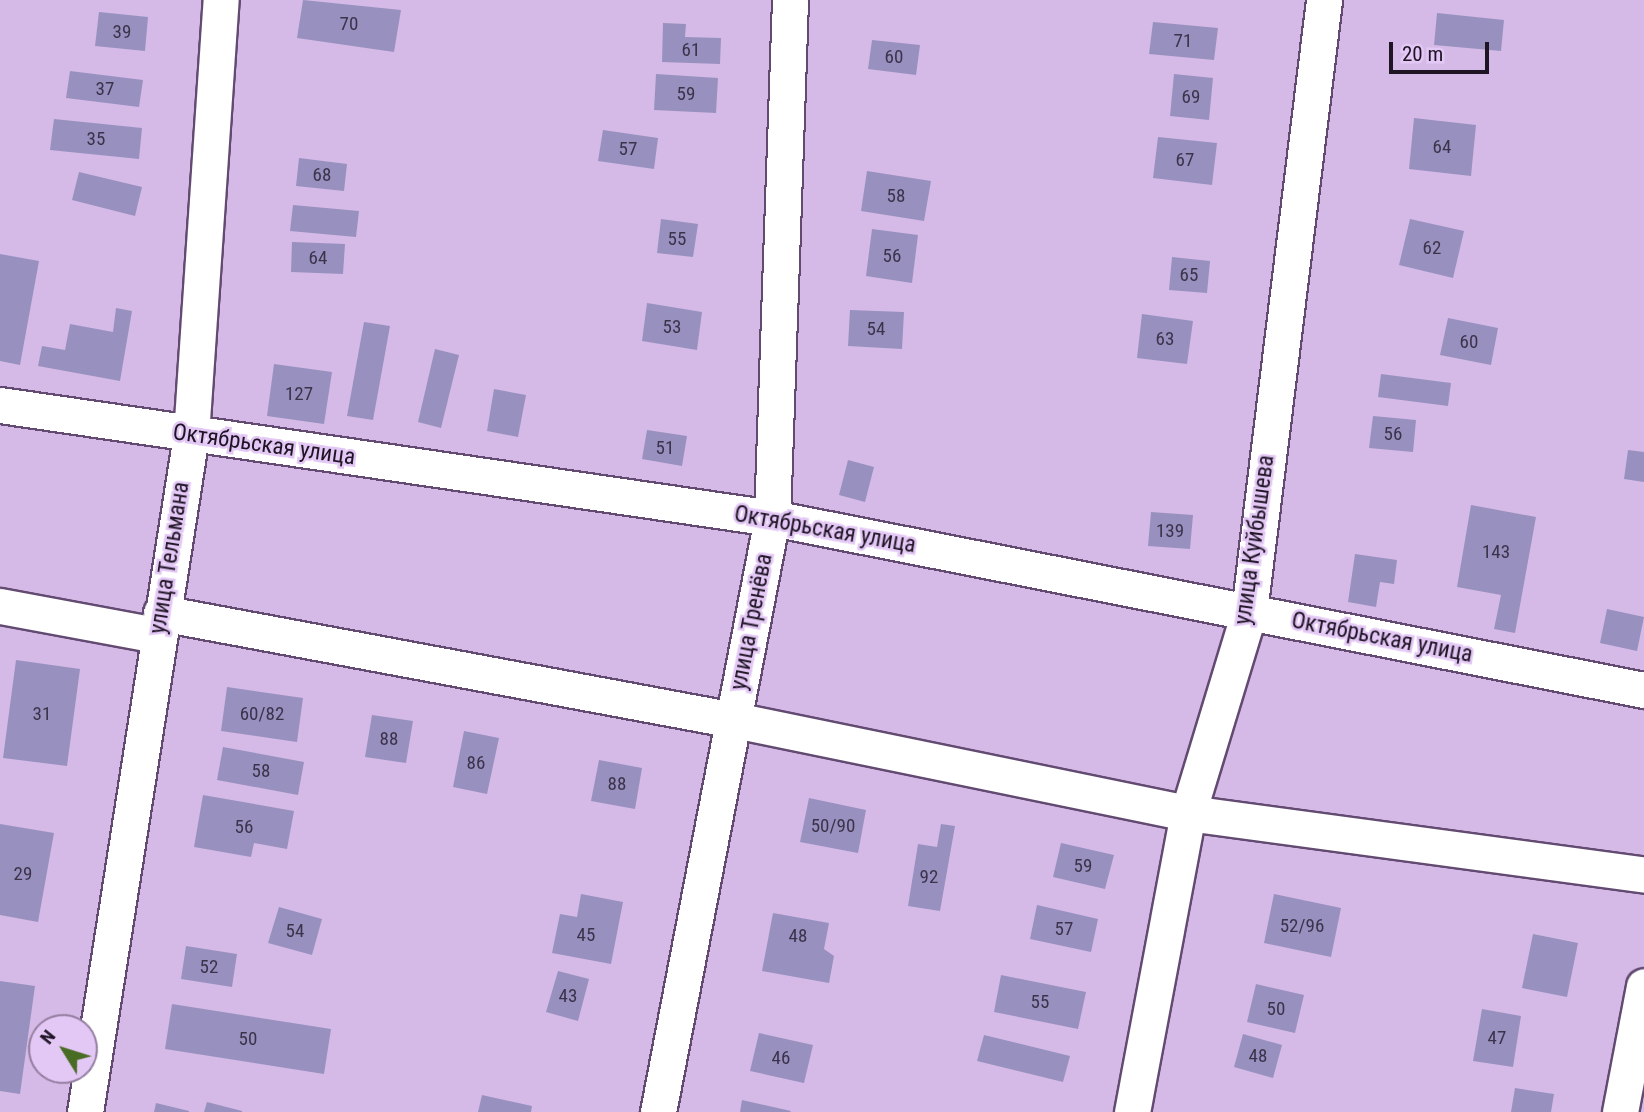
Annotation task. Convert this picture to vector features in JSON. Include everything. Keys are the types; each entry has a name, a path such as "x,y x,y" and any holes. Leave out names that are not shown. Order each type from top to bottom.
{"street":[{"name":"улица Тельмана","path":"85,1112 159,624 191,435 221,0"},
{"name":"улица Тренёва","path":"658,1112 772,518 790,0"},
{"name":"улица Куйбышева","path":"1132,1112 1188,813 1248,612 1324,0"},
{"name":"Октябрьская улица","path":"0,405 772,518 1644,690"},
{"path":"0,606 159,624 734,720 1188,813 1644,876"},
{"path":"1620,1112 1644,986"}],"building":[{"path":"303,0 401,10 394,52 297,38"},
{"path":"99,12 148,17 145,51 95,46"},
{"path":"1437,13 1504,20 1501,51 1434,45"},
{"path":"1153,22 1218,28 1214,60 1149,54"},
{"path":"663,23 686,24 685,37 721,38 720,64 662,62"},
{"path":"872,40 920,45 916,75 868,69"},
{"path":"70,71 143,80 139,107 66,98"},
{"path":"656,74 718,78 716,113 654,110"},
{"path":"1174,74 1213,78 1209,120 1170,116"},
{"path":"1414,118 1476,125 1471,176 1409,169"},
{"path":"54,119 142,128 139,159 50,150"},
{"path":"603,130 658,138 654,169 598,161"},
{"path":"1158,137 1217,143 1212,185 1153,178"},
{"path":"299,158 347,164 344,191 296,186"},
{"path":"867,171 931,181 924,221 861,211"},
{"path":"79,172 142,187 135,216 72,200"},
{"path":"293,205 359,211 356,237 290,231"},
{"path":"661,219 698,224 693,257 657,253"},
{"path":"1410,219 1464,231 1453,278 1399,265"},
{"path":"872,229 918,235 912,283 866,276"},
{"path":"292,242 345,244 343,274 291,272"},
{"path":"0,254 39,261 20,365 0,361"},
{"path":"1172,257 1210,261 1207,293 1169,290"},
{"path":"647,303 702,312 697,350 642,341"},
{"path":"116,308 132,311 120,381 38,366 42,346 65,350 70,324 113,332"},
{"path":"850,310 904,312 902,349 848,346"},
{"path":"1142,314 1193,321 1187,364 1137,358"},
{"path":"1448,318 1498,328 1491,365 1440,355"},
{"path":"364,322 390,326 373,420 347,416"},
{"path":"435,349 459,355 441,428 418,422"},
{"path":"274,364 332,372 324,424 267,416"},
{"path":"1381,374 1451,383 1448,406 1378,397"},
{"path":"494,389 526,395 518,437 487,431"},
{"path":"1373,416 1416,420 1413,452 1369,448"},
{"path":"647,430 687,436 682,466 642,459"},
{"path":"1628,450 1644,452 1644,482 1624,479"},
{"path":"848,460 874,467 865,502 839,495"},
{"path":"1471,505 1536,517 1515,633 1494,629 1501,595 1457,587"},
{"path":"1151,512 1193,515 1190,549 1148,546"},
{"path":"1355,554 1397,560 1394,584 1380,582 1376,607 1348,602"},
{"path":"1607,609 1644,617 1637,651 1600,643"},
{"path":"16,660 80,669 67,766 3,758"},
{"path":"227,687 303,698 297,742 221,731"},
{"path":"372,715 413,721 406,763 365,757"},
{"path":"464,731 499,738 487,794 453,787"},
{"path":"223,747 304,762 298,795 217,780"},
{"path":"599,760 642,768 635,809 591,801"},
{"path":"203,795 294,811 287,849 254,843 251,857 194,847"},
{"path":"809,798 866,810 858,853 800,842"},
{"path":"0,824 54,833 38,922 0,915"},
{"path":"941,824 955,826 940,911 908,906 918,844 937,847"},
{"path":"1061,843 1114,855 1105,889 1053,877"},
{"path":"581,894 623,902 611,964 552,953 560,914 577,917"},
{"path":"1274,894 1341,908 1331,957 1264,943"},
{"path":"1037,905 1098,919 1091,952 1030,939"},
{"path":"279,907 322,919 312,955 268,943"},
{"path":"773,913 829,923 824,949 834,956 829,983 762,971"},
{"path":"1533,934 1578,943 1567,997 1522,988"},
{"path":"186,946 237,954 232,987 181,979"},
{"path":"558,971 589,979 578,1021 546,1012"},
{"path":"1001,975 1086,992 1078,1029 994,1012"},
{"path":"0,981 35,986 31,1014 28,1014 28,1036 20,1094 0,1091"},
{"path":"1256,984 1304,995 1295,1033 1247,1022"},
{"path":"172,1004 331,1029 324,1074 165,1049"},
{"path":"1482,1009 1521,1016 1513,1067 1473,1061"},
{"path":"759,1033 813,1045 804,1083 750,1071"},
{"path":"1243,1034 1282,1045 1273,1078 1234,1067"},
{"path":"984,1035 1070,1056 1063,1082 977,1061"},
{"path":"1515,1088 1554,1094 1551,1112 1511,1112"},
{"path":"482,1095 532,1106 531,1112 478,1112"},
{"path":"742,1100 791,1111 740,1112"},
{"path":"207,1102 242,1111 242,1112 204,1112"},
{"path":"156,1103 189,1111 189,1112 154,1112"}]}
